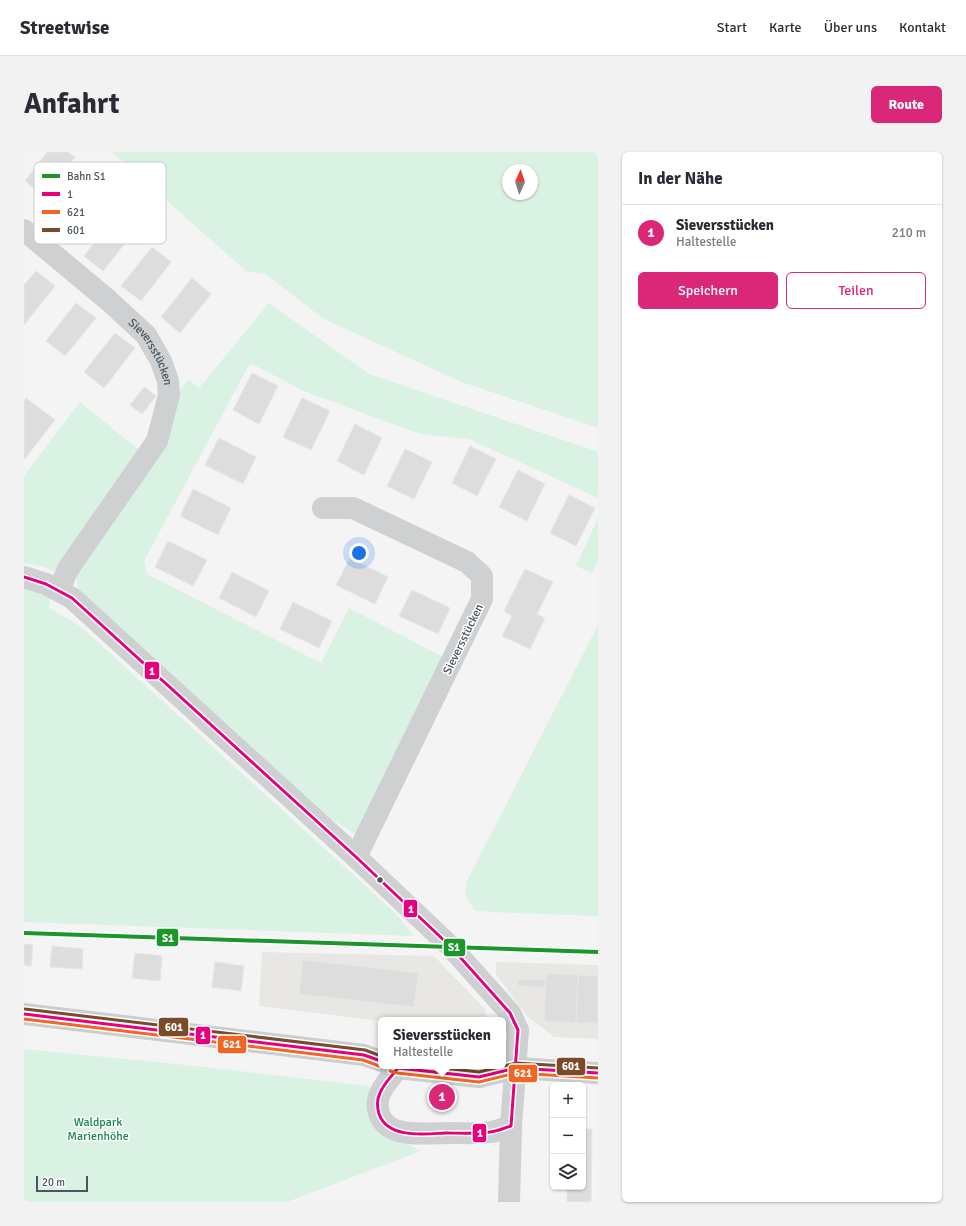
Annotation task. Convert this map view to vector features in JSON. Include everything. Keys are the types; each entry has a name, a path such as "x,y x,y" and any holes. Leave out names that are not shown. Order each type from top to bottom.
{"main road":[{"path":"24,1014 378,1059"},
{"path":"509,1066 598,1073"},
{"path":"434,1069 479,1077 501,1069"}],"street":[{"name":"Sieversstücken","path":"24,230 34,238"},
{"name":"Sieversstücken","path":"41,244 108,300 146,335 161,361 168,381 169,395 157,441 68,569 59,590"},
{"name":"Sieversstücken","path":"323,508 353,508 467,562 482,576 482,599 356,857"},
{"path":"24,576 59,590 72,598 356,857 451,947 510,1013 518,1030 509,1066 511,1126 509,1202"},
{"path":"382,1069 377,1110 386,1125 394,1130 408,1133 471,1133 491,1132 511,1126"}],"shaded area":[{"path":"262,952 434,956 485,1009 486,1017 378,1017 378,1021 259,1006"},
{"path":"496,962 598,965 598,1039 554,1037 527,1016 496,974"}],"green space":[{"path":"112,152 598,152 598,428 459,381 324,319 265,274 246,271 166,200 166,162 123,162"},
{"path":"269,303 369,374 598,452 598,498 469,439 420,434 306,392 250,363 144,561 147,574 321,663 349,608 445,658 358,836 311,806 79,593 76,574 177,394 188,379 199,388"},
{"path":"80,402 140,451 55,571 37,565 24,563 24,476"},
{"path":"598,518 598,561 592,573 576,566"},
{"path":"24,585 51,594 49,608 80,626 395,913 414,936 24,922"},
{"path":"598,625 598,916 474,910 465,894 467,881"},
{"name":"Waldpark Marienhöhe","path":"24,1049 186,1065 369,1086 370,1121 405,1143 421,1151 287,1202 24,1202"}],"building":[{"path":"47,152 68,152 75,157 71,162 39,162"},
{"path":"34,169 34,188 25,181"},
{"path":"94,244 124,244 103,271 84,256"},
{"path":"152,247 171,262 141,301 121,286"},
{"path":"36,271 55,286 24,325 24,285"},
{"path":"192,278 211,294 180,333 161,317"},
{"path":"76,303 96,318 65,356 46,341"},
{"path":"115,333 135,348 104,388 84,372"},
{"path":"252,373 278,386 259,424 233,410"},
{"path":"144,387 156,396 142,414 130,405"},
{"path":"26,398 55,420 24,460 24,401"},
{"path":"302,398 330,411 311,450 283,437"},
{"path":"355,424 382,438 364,475 337,461"},
{"path":"219,438 256,457 243,484 205,465"},
{"path":"470,446 496,459 477,496 452,483"},
{"path":"405,449 432,462 414,499 387,486"},
{"path":"518,470 545,484 527,521 499,507"},
{"path":"193,489 231,508 218,535 180,516"},
{"path":"569,495 595,508 576,546 550,533"},
{"path":"168,541 207,560 193,586 155,567"},
{"path":"350,558 388,577 375,604 336,585"},
{"path":"525,569 553,582 537,614 545,618 530,649 502,636 512,616 504,611"},
{"path":"232,572 269,591 256,617 219,598"},
{"path":"412,590 450,608 438,634 399,616"},
{"path":"293,602 332,621 319,648 280,629"},
{"path":"24,944 33,945 31,966 24,965"},
{"path":"52,946 83,949 82,969 50,967"},
{"path":"135,953 162,956 160,981 132,978"},
{"path":"303,960 418,973 414,1007 299,994"},
{"path":"215,962 244,966 241,991 212,987"},
{"path":"546,974 578,975 576,1023 544,1021"},
{"path":"578,975 598,976 598,1023 576,1023"},
{"path":"518,979 546,980 545,987 518,986"},
{"path":"586,1129 592,1129 591,1202 567,1202 567,1190 586,1190"}],"rail line":[{"name":"S1","path":"24,933 598,952"}],"transit line":[{"name":"1","path":"24,577 46,584 72,598 356,857 451,947 510,1013 518,1030 511,1126 484,1133 427,1134 408,1133 390,1128 379,1114 378,1100 384,1086 397,1069"},
{"name":"601","path":"25,1009 365,1050 378,1055"},
{"name":"1","path":"24,1014 364,1055 378,1060"},
{"name":"621","path":"24,1019 363,1060 378,1066"},
{"name":"601","path":"506,1065 516,1063 598,1068"},
{"name":"1","path":"407,1069 479,1077 516,1068 598,1073"},
{"name":"601","path":"452,1069 479,1072 491,1069"},
{"name":"621","path":"390,1071 479,1082 516,1073 598,1078"}],"place":[{"name":"Sieversstücken","path":"442,1097"}]}
